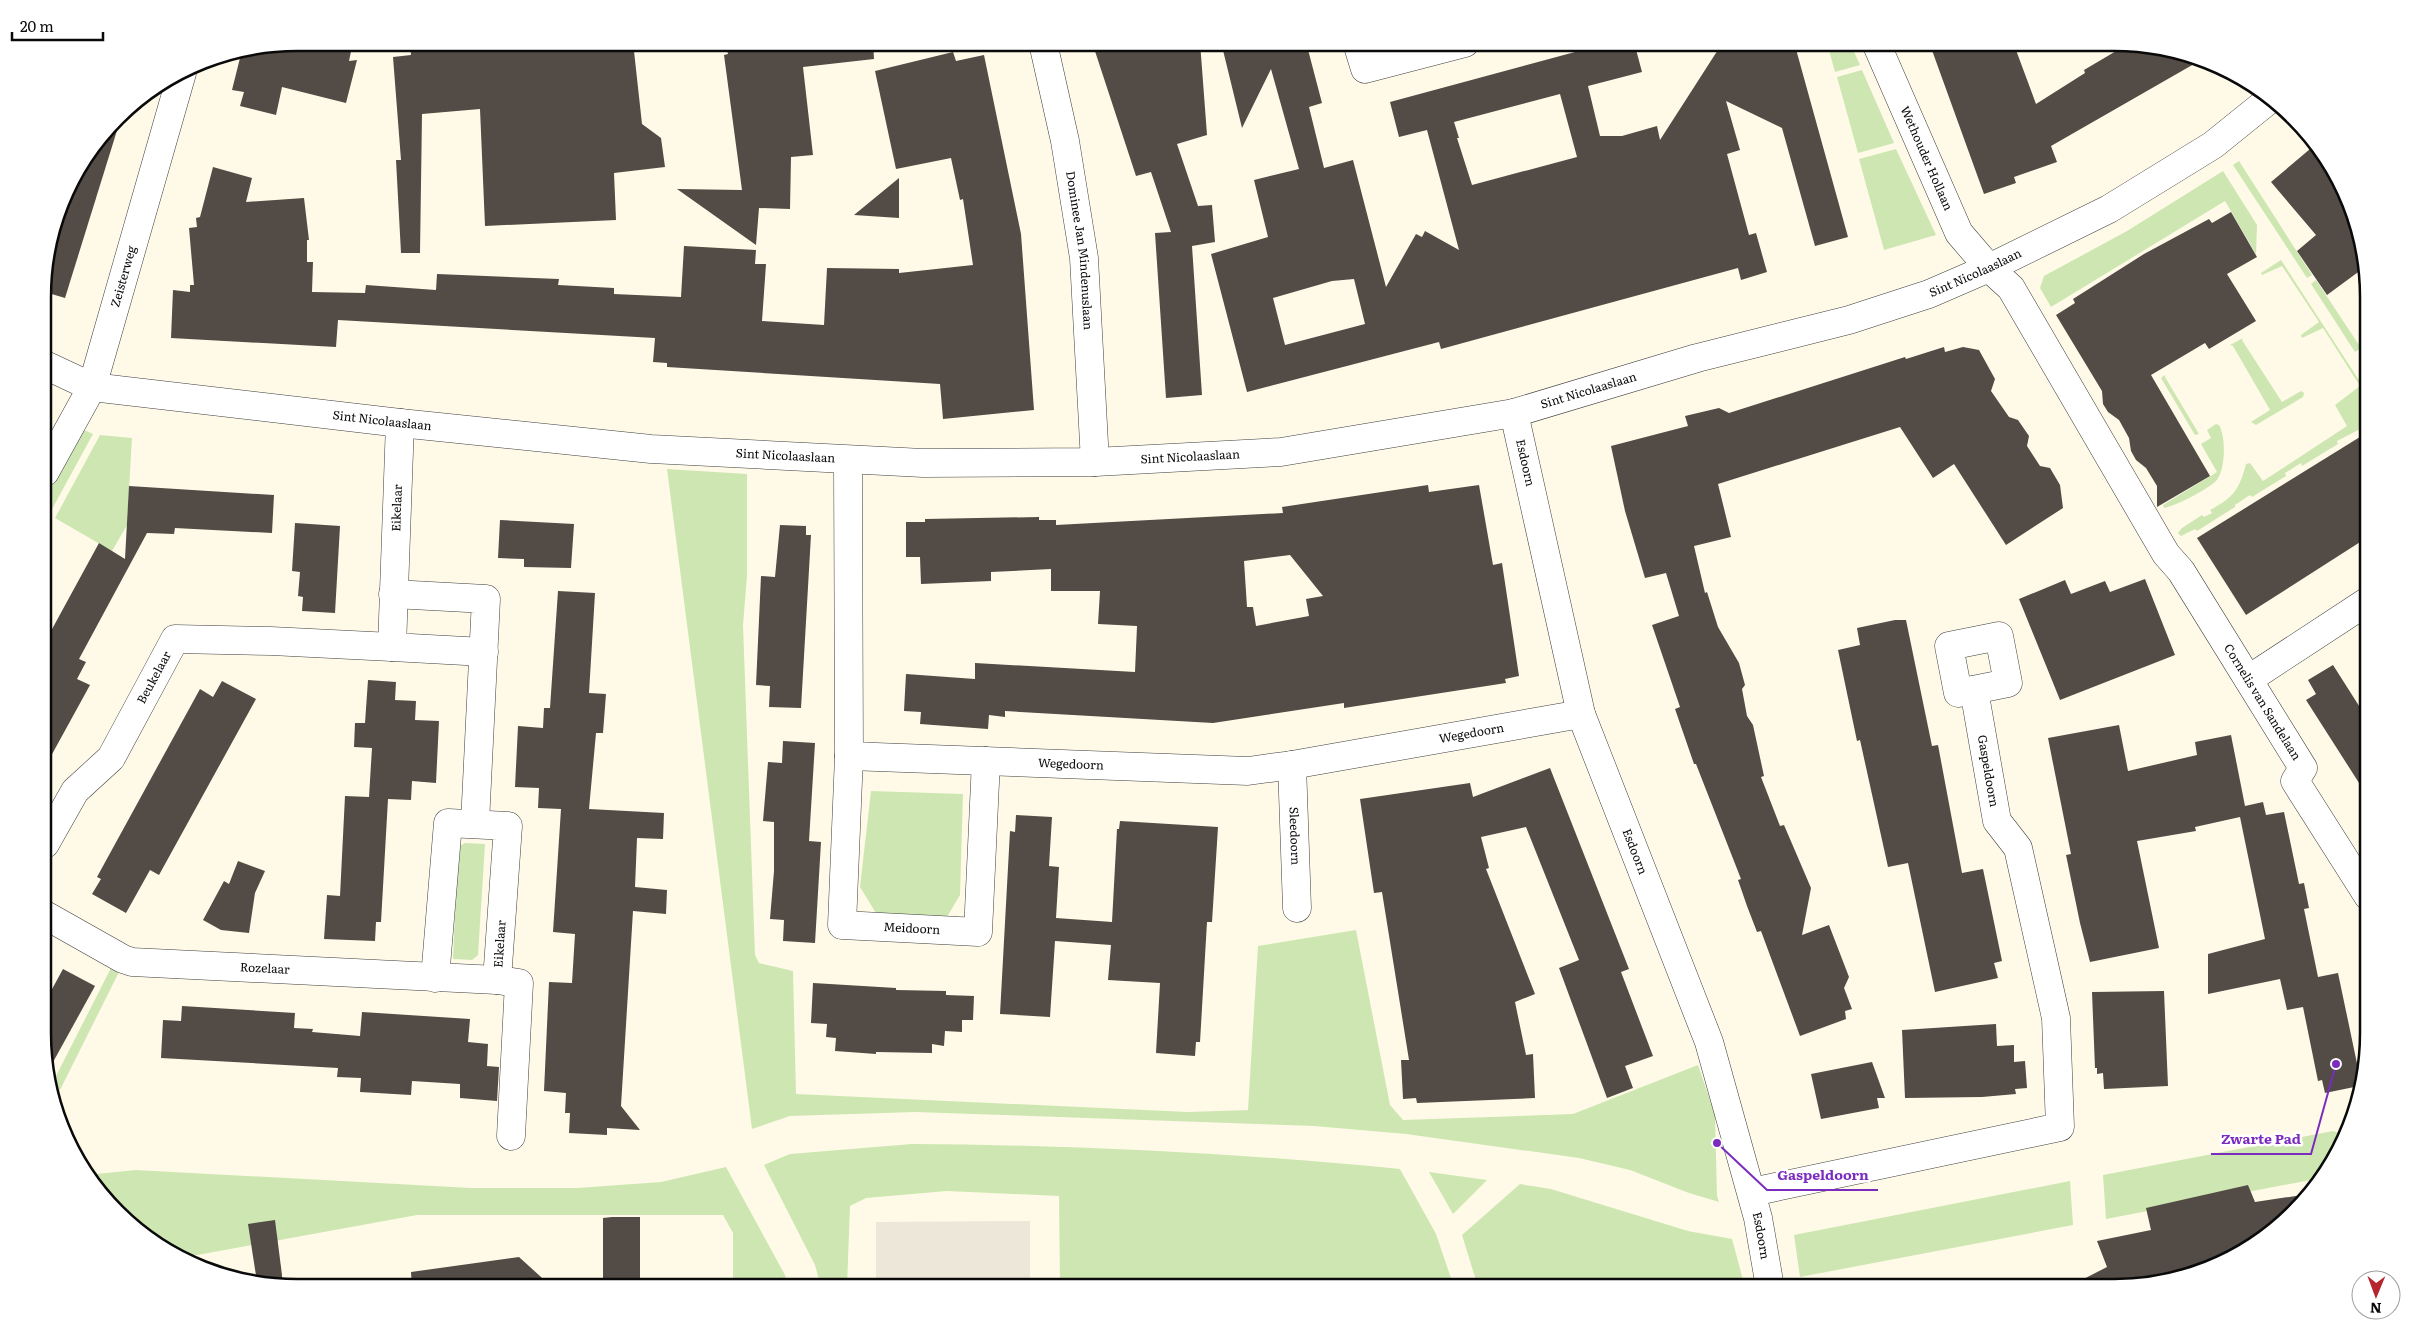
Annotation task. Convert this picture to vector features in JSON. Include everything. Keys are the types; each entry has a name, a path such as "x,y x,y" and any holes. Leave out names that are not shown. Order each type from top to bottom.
{"street":[{"name":"Dominee Jan Mindenuslaan","path":"1045,51 1065,141 1084,258 1095,462"},
{"path":"1360,51 1365,69 1432,51"},
{"name":"Wethouder Hollaan","path":"1880,51 1960,233 1989,268 2011,288 2129,492"},
{"name":"Zeisterweg","path":"51,461 92,386 180,81"},
{"name":"Sint Nicolaaslaan","path":"51,368 92,386 400,423 651,449 923,463 1095,462 1262,454 1514,413 1697,358 1849,320 1948,287 2109,209 2213,146 2265,103"},
{"name":"Esdoorn","path":"1514,413 1581,714 1709,1042 1752,1192 1768,1279"},
{"name":"Eikelaar","path":"392,647 400,423"},
{"path":"848,460 849,756"},
{"name":"Cornelis van Sandelaan","path":"2129,492 2170,560 2181,571 2303,768 2295,781 2360,883"},
{"path":"393,594 486,599 475,823"},
{"path":"2249,679 2360,606"},
{"name":"Beukelaar","path":"51,833 75,791 111,758 174,639 392,647"},
{"path":"392,647 484,652"},
{"name":"Gaspeldoorn","path":"1752,1192 2060,1127 2056,1018 2018,848 1997,821 1974,690"},
{"name":"Wegedoorn","path":"849,756 1230,770 1292,765 1581,714"},
{"name":"Meidoorn","path":"849,756 842,925 978,932 986,761"},
{"name":"Sleedoorn","path":"1292,765 1297,908"},
{"name":"Eikelaar","path":"435,978 448,823 508,826 497,980 519,983 511,1136"},
{"name":"Rozelaar","path":"51,918 123,959 132,962 497,980"}],"green space":[{"path":"1829,51 1854,51 1860,65 1835,72"},
{"path":"1862,70 1894,143 1858,153 1837,77"},
{"path":"1896,149 1936,235 1884,250 1859,159"},
{"path":"2239,161 2312,275 2307,278 2233,165"},
{"path":"2223,171 2257,225 2256,254 2225,201 2051,307 2040,288 2044,276 2127,231"},
{"path":"2281,260 2360,382 2360,386 2323,328 2302,338 2301,335 2319,322 2282,266 2262,275 2261,273"},
{"path":"2316,280 2360,349 2355,352 2311,284"},
{"path":"2243,338 2242,340 2282,402 2301,391 2304,393 2303,397 2256,425 2251,422 2270,410 2233,346 2230,345"},
{"path":"2165,375 2199,434 2195,435 2161,378"},
{"path":"2360,386 2360,429 2337,441 2338,444 2302,466 2301,463 2285,473 2286,476 2252,497 2250,495 2197,531 2195,529 2181,536 2178,533 2182,528 2202,515 2204,517 2212,513 2210,510 2230,497 2238,487 2246,464 2250,463 2263,481 2347,426 2335,405"},
{"path":"2216,424 2219,425 2223,437 2224,453 2222,469 2216,481 2199,493 2164,508 2163,505 2217,472 2201,444 2211,438 2207,430"},
{"path":"80,428 93,434 51,511 51,481"},
{"path":"100,435 132,438 127,525 112,551 55,518"},
{"path":"667,469 747,474 747,576 743,625 755,955 759,963 793,971 796,1094 1188,1112 1248,1110 1258,946 1356,930 1390,1105 1403,1120 1573,1114 1698,1065 1715,1115 1717,1196 1719,1202 1689,1193 1630,1170 1579,1158 1406,1134 1314,1126 915,1112 790,1116 752,1129"},
{"path":"871,791 963,794 960,895 938,932 885,928 860,887"},
{"path":"465,843 485,844 478,955 472,960 453,959 458,847"},
{"path":"111,968 119,972 59,1092 56,1076"},
{"path":"2333,1131 2338,1133 2327,1156 2311,1180 2106,1219 2103,1175"},
{"path":"912,1144 1034,1146 1278,1158 1400,1169 1436,1234 1451,1279 1060,1279 1059,1196 947,1191 866,1198 850,1206 847,1279 819,1279 815,1265 764,1165 790,1154"},
{"path":"726,1167 786,1279 733,1279 733,1233 723,1215 417,1215 194,1256 174,1246 135,1218 112,1195 96,1174 136,1170 471,1188 577,1188 661,1182"},
{"path":"1429,1172 1487,1180 1453,1214"},
{"path":"2070,1181 2073,1225 1800,1277 1794,1235"},
{"path":"1520,1184 1551,1189 1688,1231 1732,1239 1743,1279 1476,1279 1462,1235"}],"shaded area":[{"path":"1030,1221 1030,1279 876,1279 876,1222"}],"building":[{"path":"297,51 351,51 349,61 357,60 346,103 282,87 276,115 240,106 244,92 232,90 240,58 249,56"},
{"path":"411,51 634,51 642,124 661,138 665,167 614,173 616,220 485,226 480,109 422,114 420,253 401,253 396,160 401,160 393,57 411,55"},
{"path":"727,51 874,51 874,59 803,67 813,155 791,157 790,209 759,208 756,245 677,189 742,190 724,55 728,54"},
{"path":"1095,51 1201,51 1207,135 1177,144 1198,206 1212,205 1215,242 1192,246 1202,395 1166,398 1155,233 1171,232 1151,172 1136,176"},
{"path":"1223,51 1308,51 1322,103 1309,107 1324,168 1353,160 1386,287 1416,234 1422,237 1425,231 1459,250 1427,130 1399,137 1390,102 1579,51 1636,51 1642,72 1588,86 1600,136 1622,136 1657,126 1660,140 1717,51 1796,51 1848,237 1815,246 1782,128 1726,101 1740,150 1727,154 1749,235 1756,233 1767,272 1741,280 1738,268 1441,349 1439,342 1247,392 1211,254 1268,237 1254,180 1299,169 1271,69 1242,128","holes":["1560,94 1577,157 1472,185 1457,138 1459,138 1454,122","1354,279 1365,324 1285,345 1273,298 1332,281"]},
{"path":"1932,51 2016,51 2036,104 2085,73 2084,70 2116,51 2146,53 2194,64 2051,146 2057,162 2014,177 2016,183 1984,194"},
{"path":"953,52 956,61 984,55 1021,234 1034,410 943,419 940,384 667,367 667,363 653,362 655,338 338,320 336,347 171,338 173,290 190,292 190,285 194,285 189,228 197,227 196,218 200,217 213,167 252,178 246,202 304,198 309,240 307,240 307,262 313,262 312,292 365,293 366,285 436,290 437,274 559,279 558,285 614,288 614,294 681,297 684,246 756,250 755,264 766,264 762,321 824,325 827,268 899,269 899,273 973,265 963,199 960,200 951,158 896,169 875,71"},
{"path":"117,129 65,298 51,294 53,265 64,218 84,174 102,147"},
{"path":"2310,149 2334,188 2347,218 2358,272 2327,295 2297,251 2316,235 2271,182"},
{"path":"899,178 899,218 854,215"},
{"path":"2231,212 2257,257 2227,274 2256,321 2209,349 2205,343 2151,375 2210,476 2157,507 2157,486 2146,468 2136,460 2131,451 2129,438 2119,420 2108,412 2103,404 2102,391 2056,315 2075,303 2073,299 2144,254 2209,219 2212,223"},
{"path":"1944,347 1945,352 1963,347 1979,350 1995,379 1991,391 2009,417 2018,420 2029,436 2027,446 2040,466 2050,468 2060,485 2063,508 2006,545 1954,464 1933,478 1900,427 1718,484 1731,537 1694,546 1705,593 1707,592 1718,627 1739,663 1745,685 1742,689 1747,716 1753,725 1764,776 1761,777 1780,826 1784,825 1811,888 1802,935 1829,925 1849,977 1844,988 1852,1009 1845,1011 1846,1019 1800,1036 1761,931 1757,932 1747,906 1738,880 1741,879 1696,764 1694,764 1675,709 1680,707 1652,625 1679,616 1666,573 1645,578 1625,511 1611,446 1688,426 1685,416 1719,408 1729,413 1905,357 1906,359"},
{"path":"2360,437 2360,542 2246,615 2197,538"},
{"path":"1428,485 1429,492 1479,485 1493,565 1502,563 1519,676 1505,679 1506,683 1344,708 1344,703 1213,723 1005,711 1005,717 989,715 988,729 920,724 921,712 904,711 906,674 975,679 975,663 1135,672 1137,626 1098,624 1100,591 1051,591 1051,569 991,572 991,581 921,584 920,557 906,557 906,522 925,522 925,519 1039,517 1039,520 1056,520 1056,525 1283,513 1282,507","holes":["1290,555 1323,596 1306,599 1309,616 1256,626 1253,607 1247,607 1244,561"]},
{"path":"129,486 274,495 272,533 175,528 174,534 147,533 79,659 86,662 77,679 90,685 51,756 51,631 99,543 125,559"},
{"path":"500,520 574,524 571,568 524,567 524,559 498,558"},
{"path":"295,523 340,526 335,613 302,611 303,597 298,596 300,572 292,571"},
{"path":"780,525 806,526 806,535 811,535 801,708 769,707 770,686 756,685 761,576 775,577"},
{"path":"2145,579 2175,655 2060,700 2019,599 2065,580 2071,594 2105,581 2110,592"},
{"path":"558,591 595,593 589,693 606,694 603,733 596,733 589,809 664,813 663,839 637,838 635,887 667,890 666,914 633,911 621,1106 640,1130 607,1128 607,1135 569,1133 570,1113 565,1113 566,1093 544,1091 549,982 572,983 575,934 553,932 561,809 538,808 539,788 515,787 518,726 543,728 544,708 550,708"},
{"path":"1895,620 1906,620 1932,746 1938,745 1962,873 1983,869 2002,961 1994,963 1998,978 1935,992 1908,863 1888,867 1860,740 1857,741 1838,650 1860,645 1857,628"},
{"path":"2333,665 2360,707 2360,784 2306,700 2316,694 2308,680"},
{"path":"368,680 396,682 395,700 416,701 415,720 439,721 436,783 412,781 411,800 388,799 381,922 376,922 375,941 324,939 327,895 340,896 345,796 369,797 372,748 354,747 355,723 365,723"},
{"path":"222,681 256,699 159,875 150,870 126,913 92,894 101,879 97,877 200,689 213,697"},
{"path":"2119,725 2128,771 2197,755 2195,742 2231,735 2245,806 2263,802 2266,815 2284,812 2299,884 2304,883 2309,908 2304,909 2318,977 2338,973 2358,1067 2353,1087 2325,1093 2322,1080 2318,1081 2303,1007 2287,1010 2280,979 2208,994 2208,954 2265,939 2240,817 2195,827 2196,831 2137,841 2159,948 2090,962 2066,855 2071,854 2048,738"},
{"path":"783,741 815,743 809,841 821,842 815,943 783,941 784,920 770,919 774,871 774,822 763,821 768,762 782,763"},
{"path":"1550,768 1629,969 1621,972 1653,1056 1625,1066 1633,1088 1607,1098 1559,968 1579,960 1526,827 1481,837 1489,868 1486,869 1535,994 1515,1002 1526,1055 1533,1054 1535,1098 1417,1103 1416,1098 1403,1099 1401,1060 1409,1060 1382,892 1374,893 1360,799 1470,783 1473,797"},
{"path":"1016,815 1052,817 1049,866 1059,867 1056,918 1112,922 1117,829 1119,829 1120,821 1218,827 1212,922 1207,922 1200,1042 1196,1042 1195,1056 1156,1053 1160,983 1108,980 1111,945 1055,941 1050,1017 1000,1014 1010,831 1015,832"},
{"path":"238,861 265,871 255,893 249,933 221,930 203,920 224,881 229,884"},
{"path":"63,969 95,986 53,1062 51,1033 51,991"},
{"path":"813,983 896,988 896,990 946,991 946,995 974,996 973,1020 962,1020 962,1032 945,1031 944,1046 932,1044 932,1053 876,1052 876,1054 835,1051 836,1038 826,1037 827,1024 811,1023"},
{"path":"2164,991 2168,1086 2104,1089 2103,1073 2097,1074 2097,1068 2095,1068 2092,992"},
{"path":"182,1006 295,1013 294,1028 313,1029 312,1032 360,1036 362,1012 470,1019 468,1042 488,1044 487,1066 499,1067 497,1101 460,1098 460,1084 412,1081 411,1095 360,1092 361,1078 337,1077 338,1068 161,1058 163,1020 181,1021"},
{"path":"1996,1024 1997,1046 2014,1045 2014,1062 2025,1061 2027,1088 2015,1089 2016,1094 1982,1097 1905,1098 1902,1030"},
{"path":"1872,1062 1885,1098 1877,1098 1879,1108 1821,1119 1811,1074"},
{"path":"2248,1185 2255,1202 2298,1196 2276,1218 2251,1237 2223,1253 2193,1266 2146,1277 2084,1279 2107,1267 2097,1241 2151,1230 2146,1208"},
{"path":"640,1217 640,1279 603,1279 603,1218"},
{"path":"275,1220 282,1278 256,1275 248,1224"},
{"path":"519,1257 543,1279 411,1279 411,1272"}],"place":[{"name":"Zwarte Pad","path":"2336,1064"},
{"name":"Gaspeldoorn","path":"1717,1143"}]}
